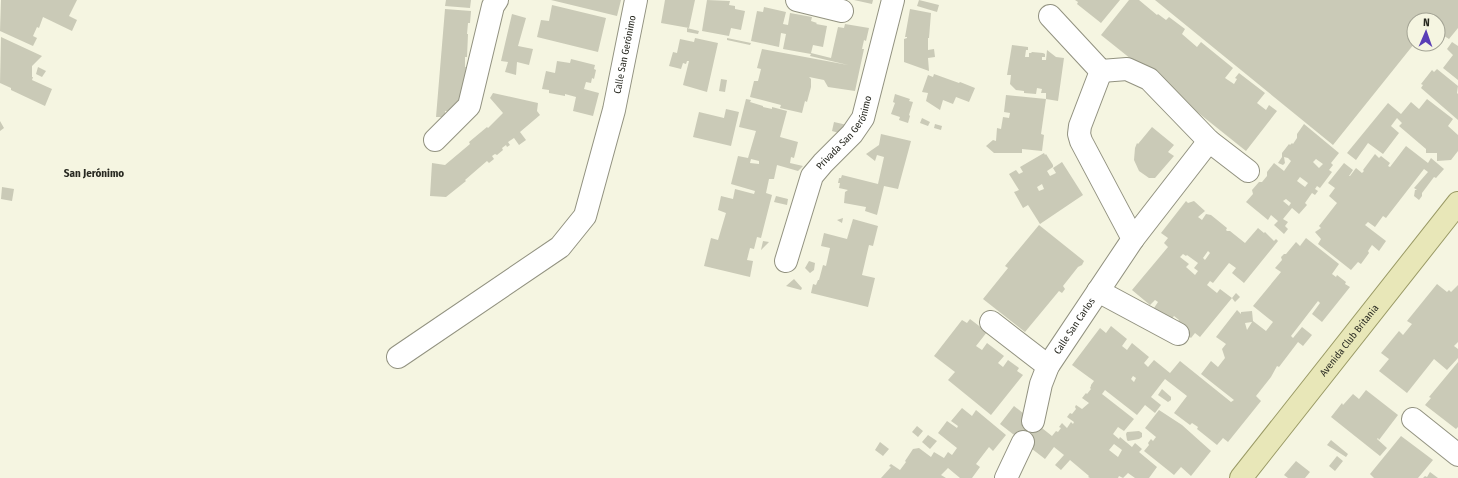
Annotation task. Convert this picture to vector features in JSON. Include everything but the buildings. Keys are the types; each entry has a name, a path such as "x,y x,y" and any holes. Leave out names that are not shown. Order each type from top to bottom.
{"main road":[{"name":"Avenida Club Britania","path":"1241,478 1458,203"}],"street":[{"path":"435,140 470,106 493,6 497,0"},
{"name":"Calle San Gerónimo","path":"398,357 560,247 585,216 614,110 636,0"},
{"path":"796,0 842,11"},
{"name":"Privada San Gerónimo","path":"786,261 812,176 852,134 863,118 893,0"},
{"path":"1050,16 1100,71"},
{"path":"1100,71 1127,69 1149,79 1209,141 1248,170"},
{"path":"1100,71 1080,126 1079,134 1081,141 1133,239"},
{"name":"Calle San Carlos","path":"1033,421 1041,384 1048,366 1133,239 1209,141"},
{"path":"1098,291 1178,334"},
{"path":"991,322 1048,366"},
{"path":"1413,419 1458,455"},
{"path":"1006,478 1023,442"}],"district":[{"name":"San Jerónimo","path":"94,173"}]}
